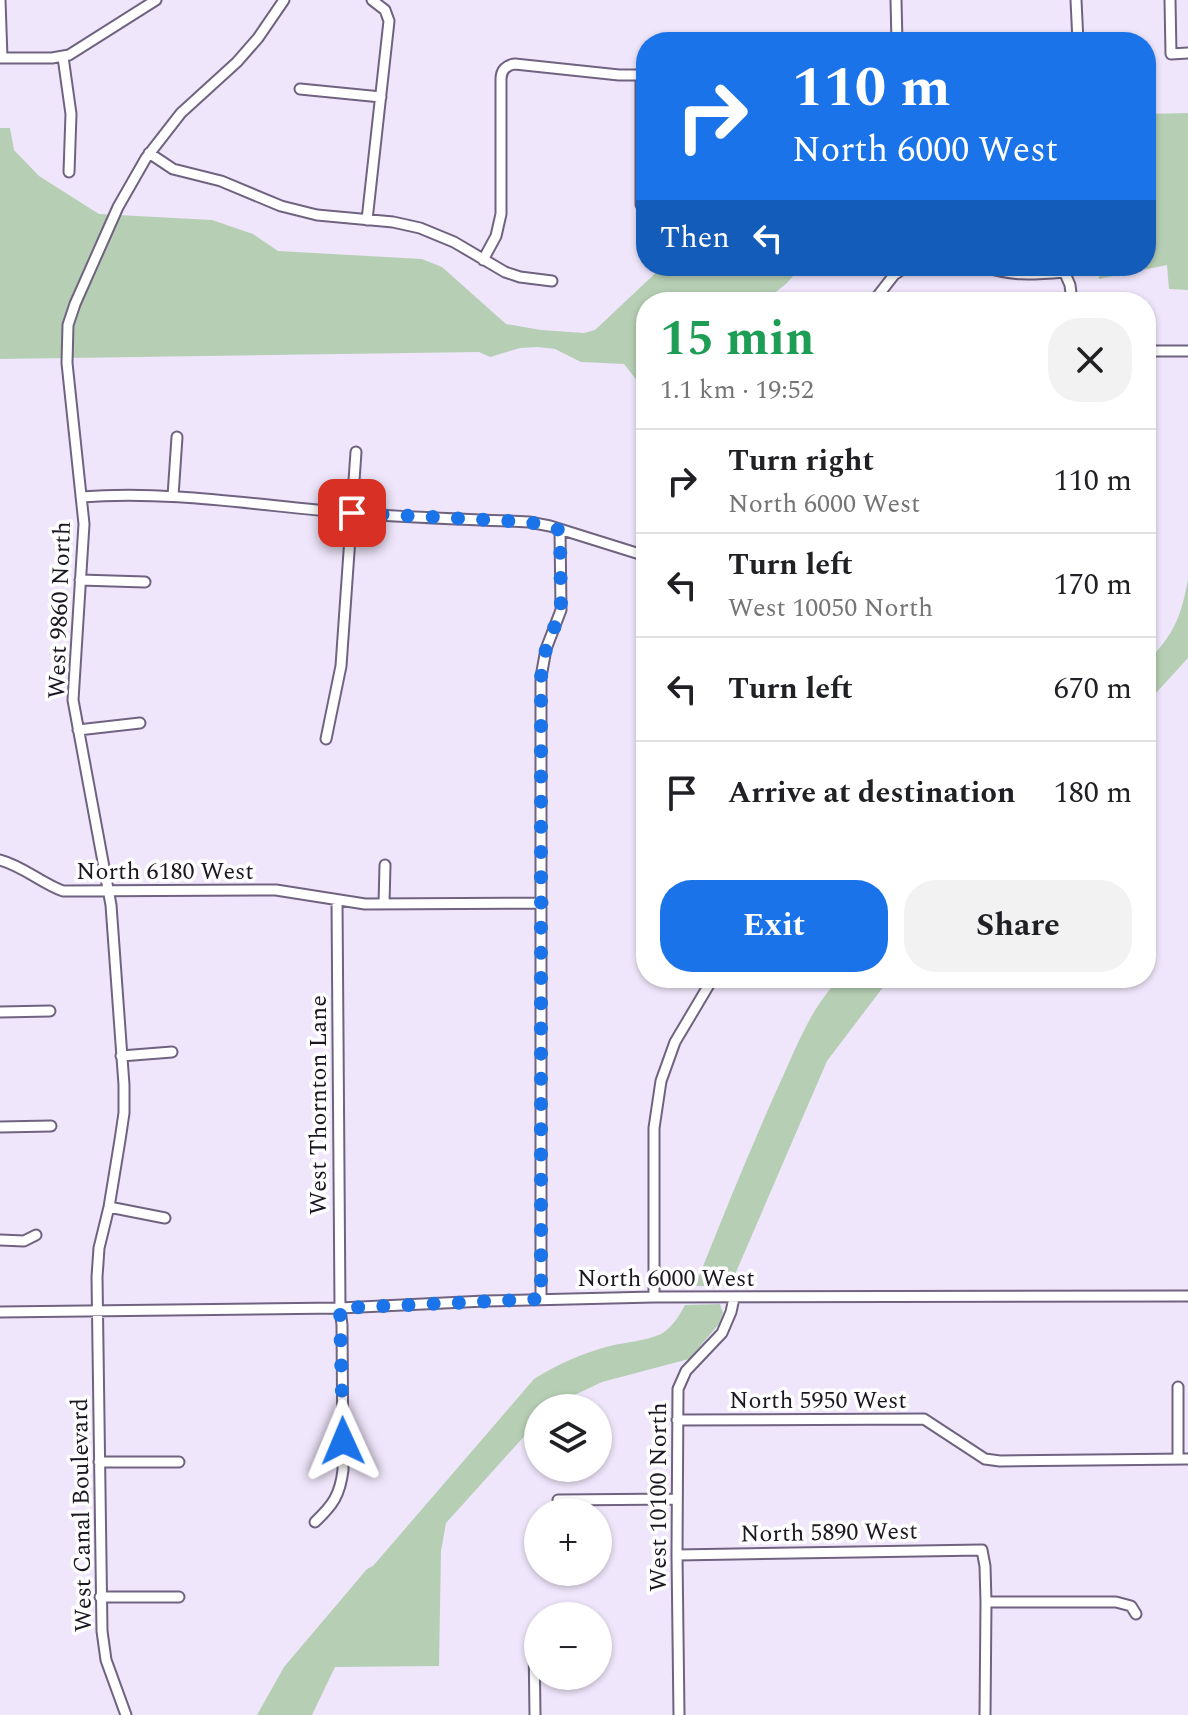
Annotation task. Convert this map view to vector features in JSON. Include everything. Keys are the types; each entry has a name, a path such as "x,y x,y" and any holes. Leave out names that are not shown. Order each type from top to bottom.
{"street":[{"path":"0,0 1,58 63,57 76,52 156,0"},
{"name":"West 9860 North","path":"121,1056 108,892 73,700 84,524 68,375 67,336 75,304 126,191 149,153 181,113 248,49 284,0"},
{"path":"367,220 389,21 385,10 372,0"},
{"path":"896,0 897,32"},
{"path":"1076,0 1078,32"},
{"path":"1170,0 1171,54 1188,53"},
{"path":"63,57 71,114 69,172"},
{"path":"483,260 500,221 501,79 504,69 515,64 636,76"},
{"path":"300,89 381,97"},
{"path":"149,153 173,169 221,181 292,210 393,222 432,232 513,275 552,281"},
{"path":"881,292 893,276"},
{"path":"1156,351 1188,351"},
{"path":"173,496 177,437"},
{"path":"326,739 341,666 356,452"},
{"path":"81,497 115,494 173,496 352,513 529,522 636,553"},
{"path":"541,1299 541,677 546,649 561,610 560,530"},
{"path":"80,580 145,582"},
{"path":"78,730 140,723"},
{"name":"North 6180 West","path":"0,860 14,864 63,891 276,890 337,901 384,904 542,903"},
{"path":"384,904 385,865"},
{"name":"West Thornton Lane","path":"315,1522 333,1504 341,1486 343,1470 337,901"},
{"path":"654,1297 654,1128 661,1081 675,1042 707,988"},
{"path":"0,1012 50,1011"},
{"path":"96,1311 99,1248 124,1113 121,1056 172,1052"},
{"path":"0,1127 51,1126"},
{"path":"109,1207 165,1218"},
{"path":"0,1240 24,1241 36,1235"},
{"name":"North 6000 West","path":"0,1312 340,1308 654,1297 1188,1296"},
{"name":"West 10100 North","path":"679,1715 678,1389 686,1371 722,1333 734,1298"},
{"name":"West Canal Boulevard","path":"96,1311 102,1631 106,1660 126,1715"},
{"path":"1178,1387 1183,1459"},
{"name":"North 5950 West","path":"677,1420 924,1419 985,1459 1183,1459"},
{"path":"99,1462 179,1462"},
{"path":"612,1500 677,1499"},
{"name":"North 5890 West","path":"677,1555 982,1550 986,1602"},
{"path":"100,1597 179,1597"},
{"path":"985,1715 986,1602 1116,1602 1131,1606 1136,1614"},
{"path":"535,1690 535,1715"}],"green space":[{"path":"1188,113 1188,290 1169,289 1167,265 1156,267 1156,114"},
{"path":"0,128 10,128 14,150 39,176 99,214 212,220 253,234 278,251 422,259 442,267 506,324 584,333 595,330 652,276 793,276 776,292 636,292 636,379 624,364 581,362 555,349 538,347 520,348 490,357 479,352 0,359"},
{"path":"1188,579 1188,658 1156,693 1156,651 1175,625"},
{"path":"882,988 827,1061 730,1286 695,1286 798,1043 830,989"},
{"path":"720,1304 723,1313 719,1324 689,1359 602,1382 577,1394 524,1394 524,1437 446,1523 441,1551 439,1666 335,1667 312,1715 257,1715 284,1667 534,1379 590,1352 661,1334 672,1325 685,1305"}],"route":[{"path":"343,1441 340,1308 541,1299 541,677 561,602 560,530 529,522 352,513"}]}
